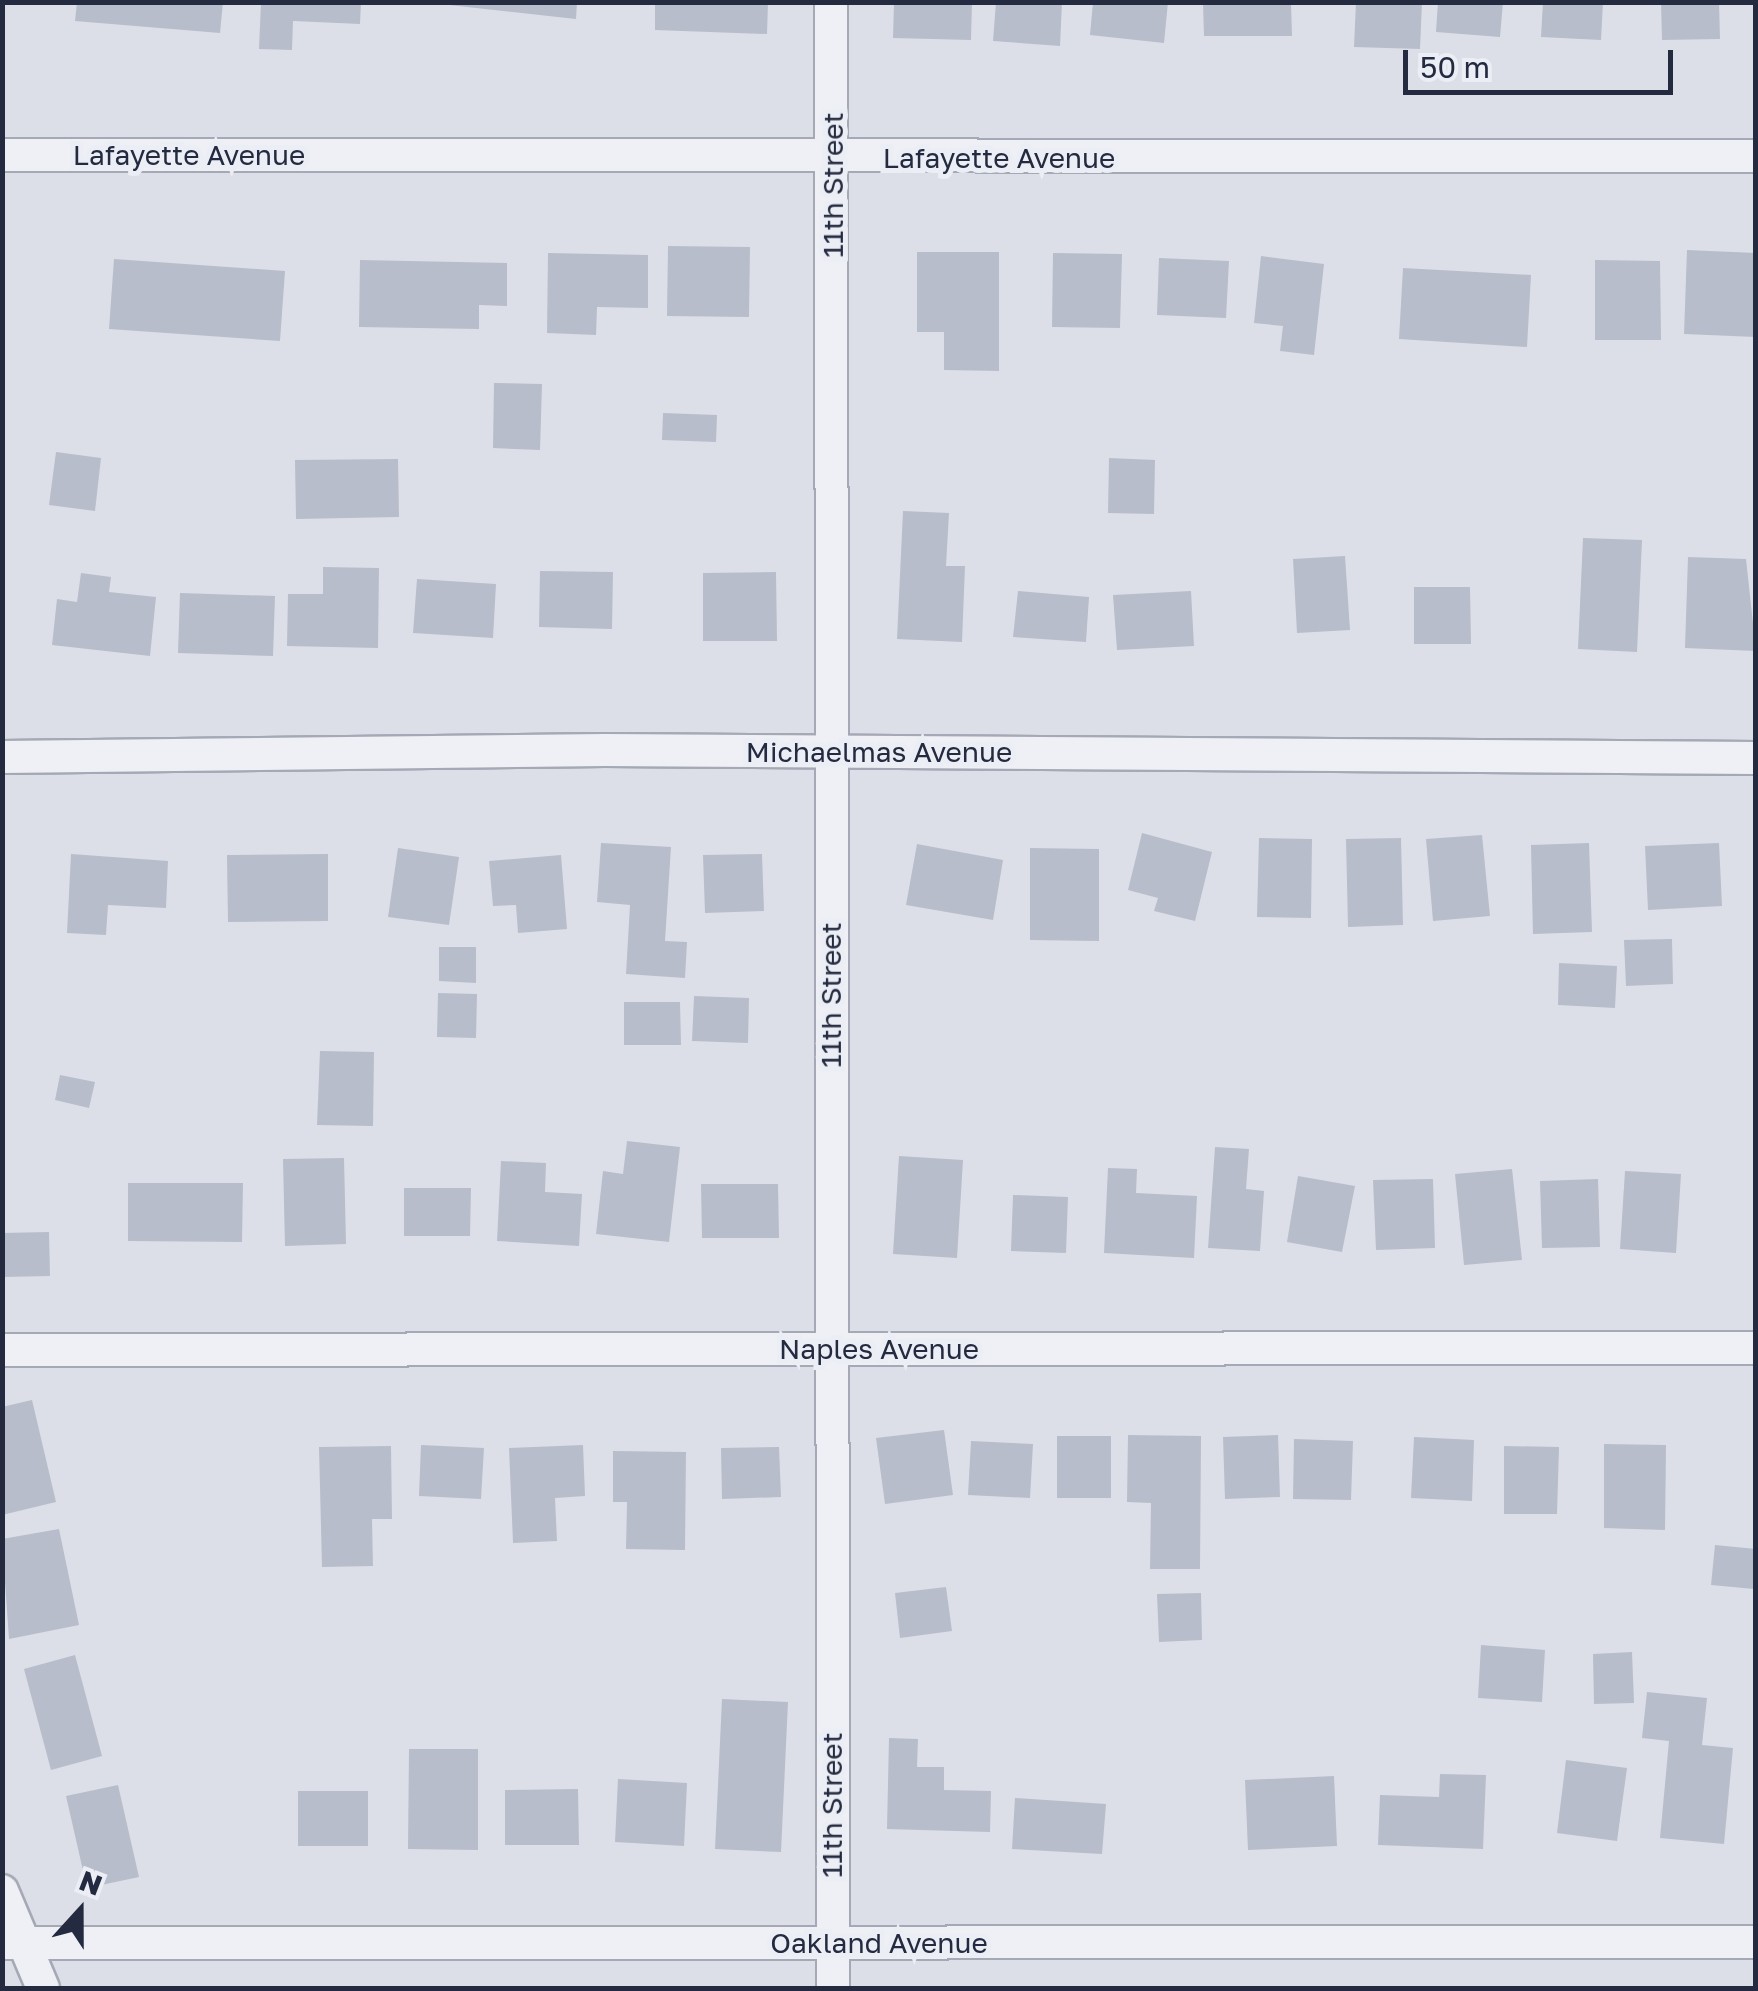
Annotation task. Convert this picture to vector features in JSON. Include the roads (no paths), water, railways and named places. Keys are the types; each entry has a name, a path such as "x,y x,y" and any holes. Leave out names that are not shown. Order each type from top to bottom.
{"street":[{"name":"11th Street","path":"831,2 833,1988"},
{"name":"Lafayette Avenue","path":"2,154 834,159 1756,156"},
{"name":"Michaelmas Avenue","path":"2,757 831,752 1756,758"},
{"name":"Naples Avenue","path":"2,1350 1756,1348"},
{"path":"2,1891 12,1943 43,1988"},
{"name":"Oakland Avenue","path":"12,1943 1756,1942"}]}
